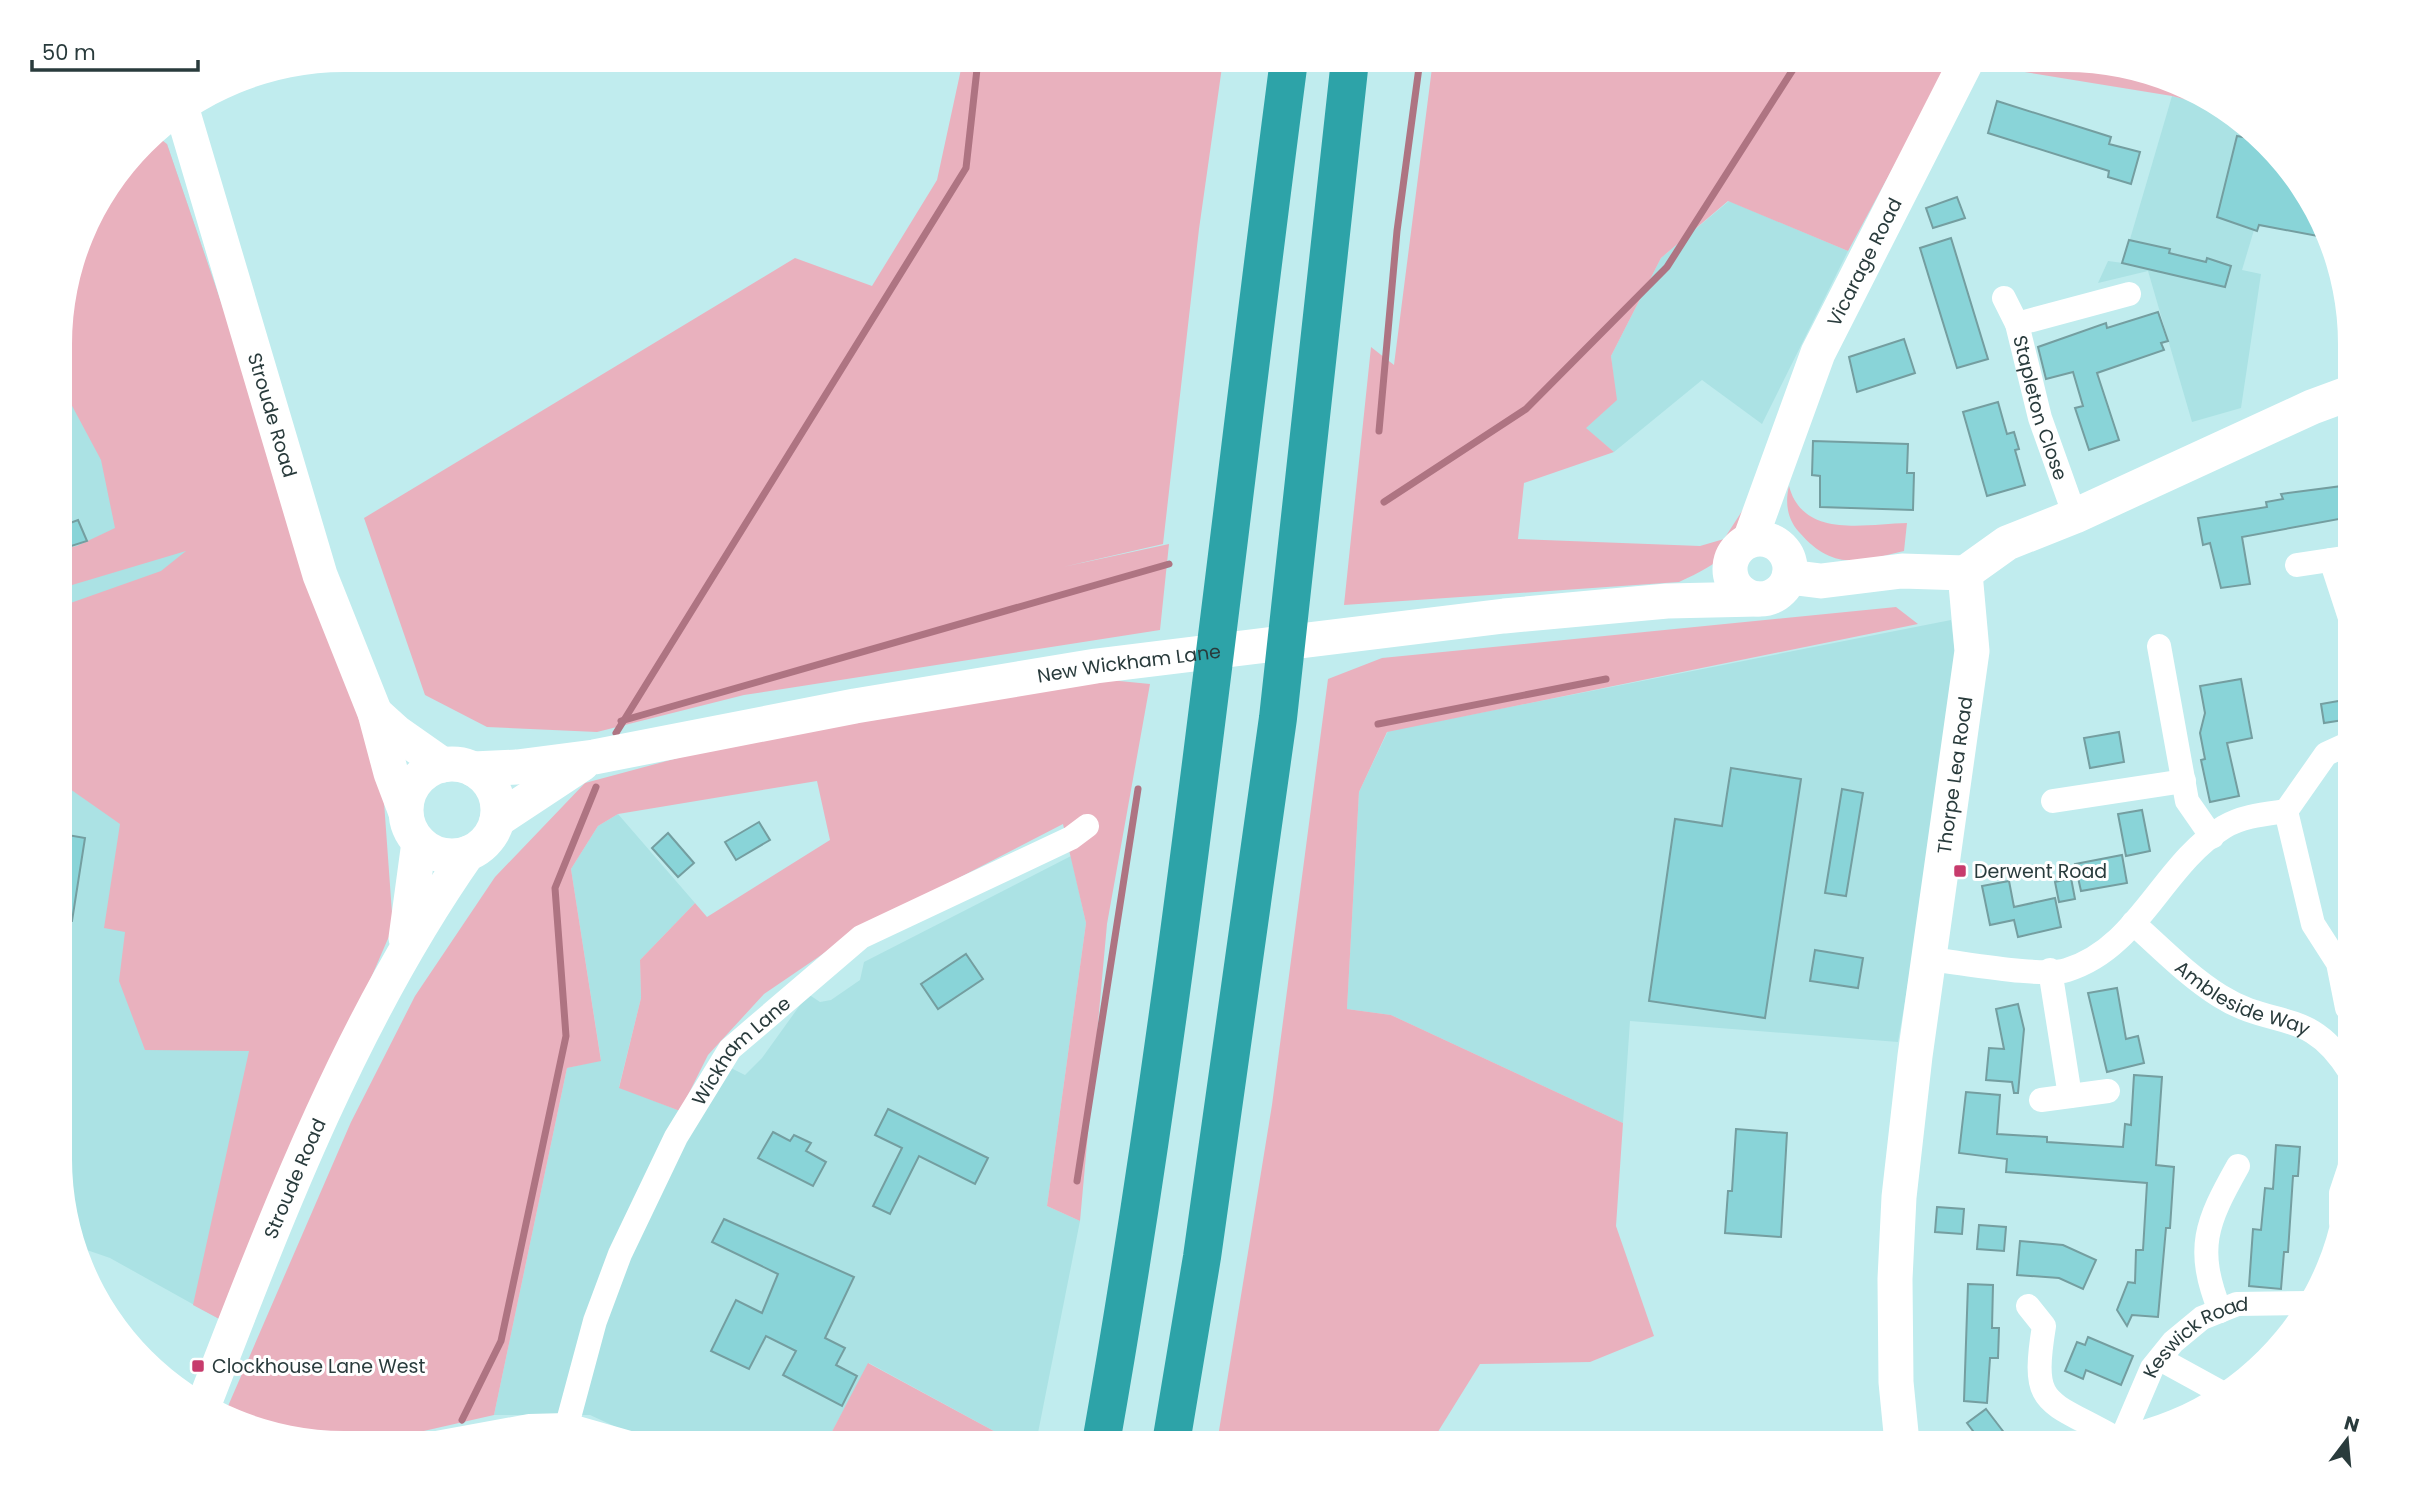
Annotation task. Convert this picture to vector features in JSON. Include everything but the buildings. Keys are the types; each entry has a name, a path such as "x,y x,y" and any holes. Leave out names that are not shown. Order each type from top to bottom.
{"highway":[{"path":"1103,1431 1141,1209 1207,719 1245,387 1287,72"},
{"path":"1173,1431 1202,1257 1278,718 1349,72"}],"street":[{"name":"Vicarage Road","path":"1763,542 1775,470 1818,353 1961,72"},
{"name":"Stroude Road","path":"186,123 320,575 375,713 390,773 405,810"},
{"path":"2017,324 2129,294"},
{"name":"Stapleton Close","path":"2004,298 2017,324 2040,418 2075,516"},
{"path":"1789,577 1821,581 1902,571 1965,573 2007,543 2075,516 2338,397"},
{"path":"1763,542 1789,559 1789,577 1780,592 1758,599 1740,591 1730,574 1732,557 1763,542"},
{"path":"2297,565 2338,559"},
{"name":"Thorpe Lea Road","path":"1901,1431 1896,1382 1895,1266 1899,1197 1928,959 1972,651 1965,573"},
{"name":"New Wickham Lane","path":"1667,601 1730,574"},
{"name":"New Wickham Lane","path":"458,767 517,767 594,757 855,706 1096,666 1504,616 1667,601 1758,599"},
{"path":"2159,646 2187,801 2212,837"},
{"name":"Stroude Road","path":"375,713 396,732 458,767"},
{"path":"1928,959 2050,971 2065,971 2091,960 2116,944 2212,837 2239,820 2286,811 2326,754 2338,748"},
{"name":"New Wickham Lane","path":"497,820 594,757"},
{"path":"458,767 494,790 497,820 491,834 468,853 441,855 419,842 412,833 405,810 412,786 431,769 458,767"},
{"path":"2053,801 2184,781"},
{"path":"2286,811 2312,924 2338,963"},
{"name":"Wickham Lane","path":"567,1425 595,1321 620,1254 676,1138 730,1049 861,937 1071,838 1087,826"},
{"name":"Stroude Road","path":"401,961 410,922 419,842"},
{"name":"Stroude Road","path":"208,1395 319,1118 435,900 468,853"},
{"name":"Ambleside Way","path":"2133,923 2222,998 2316,1032 2338,1054"},
{"path":"2050,971 2070,1096"},
{"path":"2041,1100 2108,1091"},
{"path":"2220,1311 2206,1276 2209,1226 2238,1166"},
{"name":"Keswick Road","path":"2128,1424 2142,1386 2160,1359 2173,1342 2202,1318 2237,1304 2297,1303"},
{"path":"2028,1306 2044,1326 2039,1381 2046,1398 2100,1429"},
{"path":"2160,1359 2213,1388"},
{"path":"502,1431 529,1426 567,1425 588,1431"}],"shaded area":[{"path":"960,72 1221,72 1199,229 1163,544 1063,567 1169,544 1160,630 744,695 597,732 487,727 425,695 364,518 795,258 872,286 937,180"},
{"path":"1431,72 1945,72 1848,251 1728,201 1661,258 1611,356 1617,400 1586,428 1614,452 1524,483 1518,539 1700,546 1724,539 1755,491 1747,525 1740,538 1721,558 1695,574 1679,582 1344,605 1371,347 1394,365"},
{"path":"2024,72 2102,74 2154,86 2186,100"},
{"path":"2172,96 2186,100 2232,128 2252,144 2244,180 2254,230 2242,270 2261,274 2241,408 2192,422 2148,271 2098,283 2108,261 2123,263"},
{"path":"162,140 167,144 382,774 393,927 223,1321 193,1305 249,1051 145,1050 119,981 125,932 104,928 120,824 72,790 72,602 161,571 186,551 72,585 72,547 115,528 101,460 72,406 72,326 77,291 86,256 108,208 139,164"},
{"path":"167,144 382,774 223,1321 110,1258 87,1250 77,1212 72,1177 72,326 86,256 100,223 123,186"},
{"path":"1729,201 1848,251 1762,424 1702,380 1614,452 1585,428 1616,400 1611,356 1661,258"},
{"path":"1789,486 1796,503 1807,514 1821,521 1855,526 1907,523 1904,551 1860,560 1835,558 1823,553 1799,532 1792,522 1787,504"},
{"path":"1896,607 1918,624 1387,732 1359,792 1347,1009 1391,1015 1623,1123 1616,1226 1654,1336 1590,1362 1480,1364 1438,1431 1219,1431 1272,1105 1328,679 1382,658"},
{"path":"1951,620 1959,685 1898,1042 1630,1021 1623,1123 1391,1015 1347,1009 1359,792 1388,731"},
{"path":"1099,679 1150,684 1107,924 1080,1221 1047,1206 1086,923 1063,824 858,930 764,994 708,1055 680,1111 619,1088 641,998 640,960 695,903 707,917 830,840 817,781 618,814 598,826 571,869 601,1061 567,1068 494,1415 424,1431 326,1431 273,1422 228,1405 351,1122 415,996 495,877 585,783 730,744"},
{"path":"618,814 695,903 640,960 641,998 619,1087 680,1111 731,1068 745,1075 762,1058 808,994 820,1002 831,1000 860,980 864,962 1071,856 1086,923 1047,1206 1080,1221 1038,1431 994,1431 869,1363 832,1431 625,1431 590,1415 494,1415 567,1068 601,1060 571,869 598,826"},
{"path":"868,1363 994,1431 832,1431"}],"waterway":[{"path":"616,733 966,168 977,72"},
{"path":"1379,431 1397,231 1418,72"},
{"path":"1384,502 1526,409 1667,267 1791,72"},
{"path":"621,721 1169,564"},
{"path":"1378,724 1606,679"},
{"path":"462,1420 501,1341 566,1036 555,888 596,787"},
{"path":"1077,1181 1138,789"}],"place":[{"name":"Derwent Road","path":"1960,871"},
{"name":"Clockhouse Lane West","path":"198,1366"}]}
